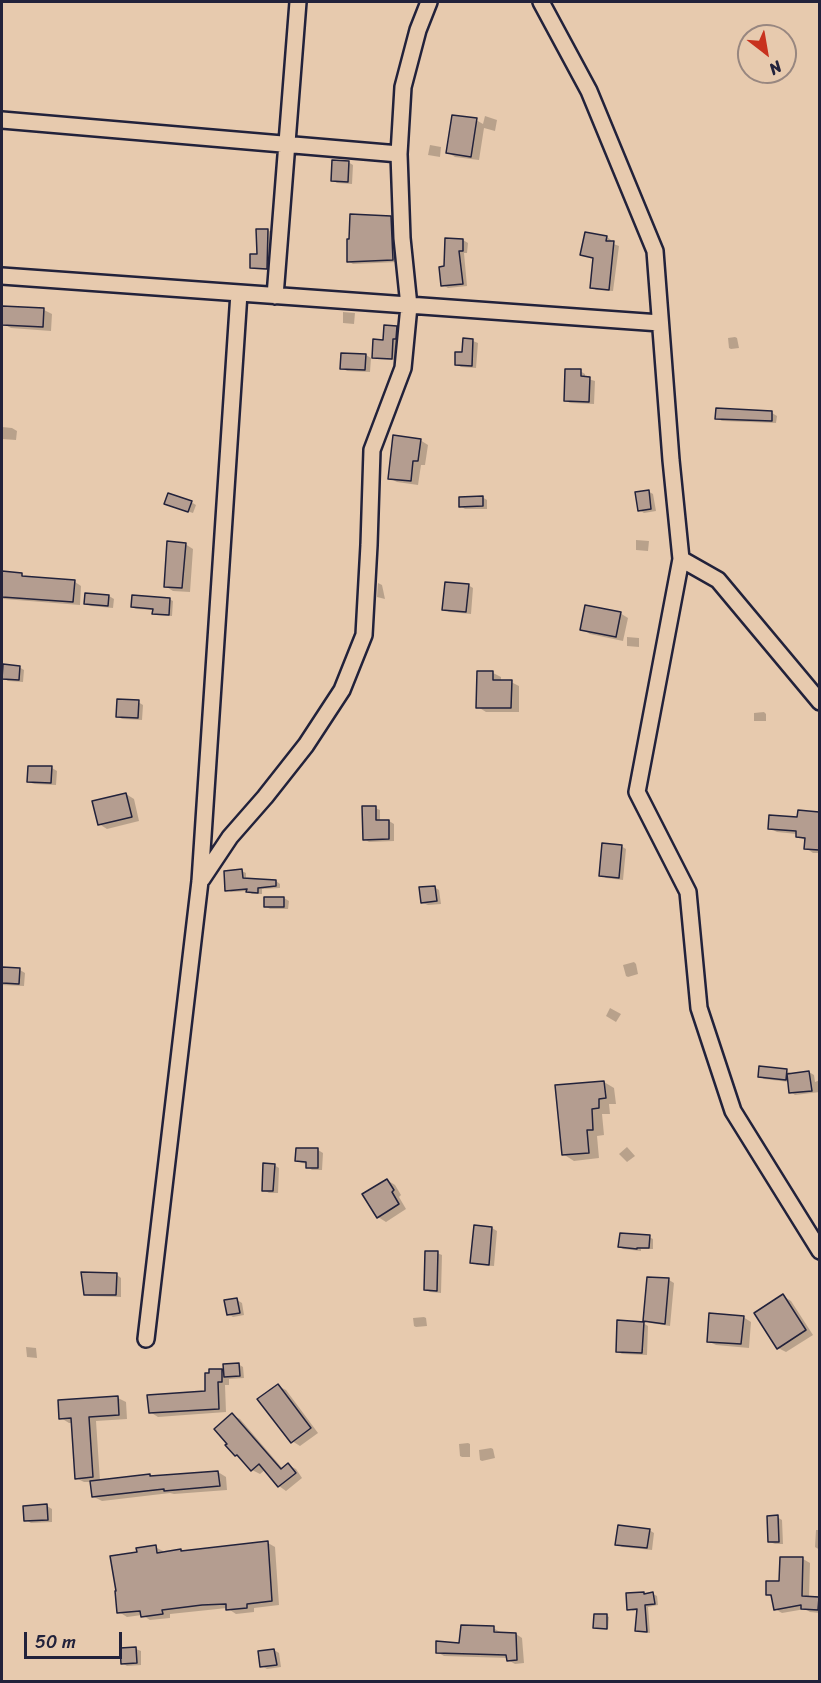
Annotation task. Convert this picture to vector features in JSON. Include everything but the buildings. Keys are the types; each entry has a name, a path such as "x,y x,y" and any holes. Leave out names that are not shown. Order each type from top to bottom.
{"street":[{"path":"275,296 298,2"},
{"path":"200,881 230,837 306,745 342,690 364,635 372,450 403,368 409,306 402,238 399,154 403,87 417,30 429,2"},
{"path":"541,2 589,91 655,251 670,460 681,559 637,792 688,892 699,1008 733,1111 819,1251"},
{"path":"2,120 399,154"},
{"path":"2,276 660,323"},
{"path":"146,1339 200,881 239,293"},
{"path":"681,559 718,580 819,702"}]}
